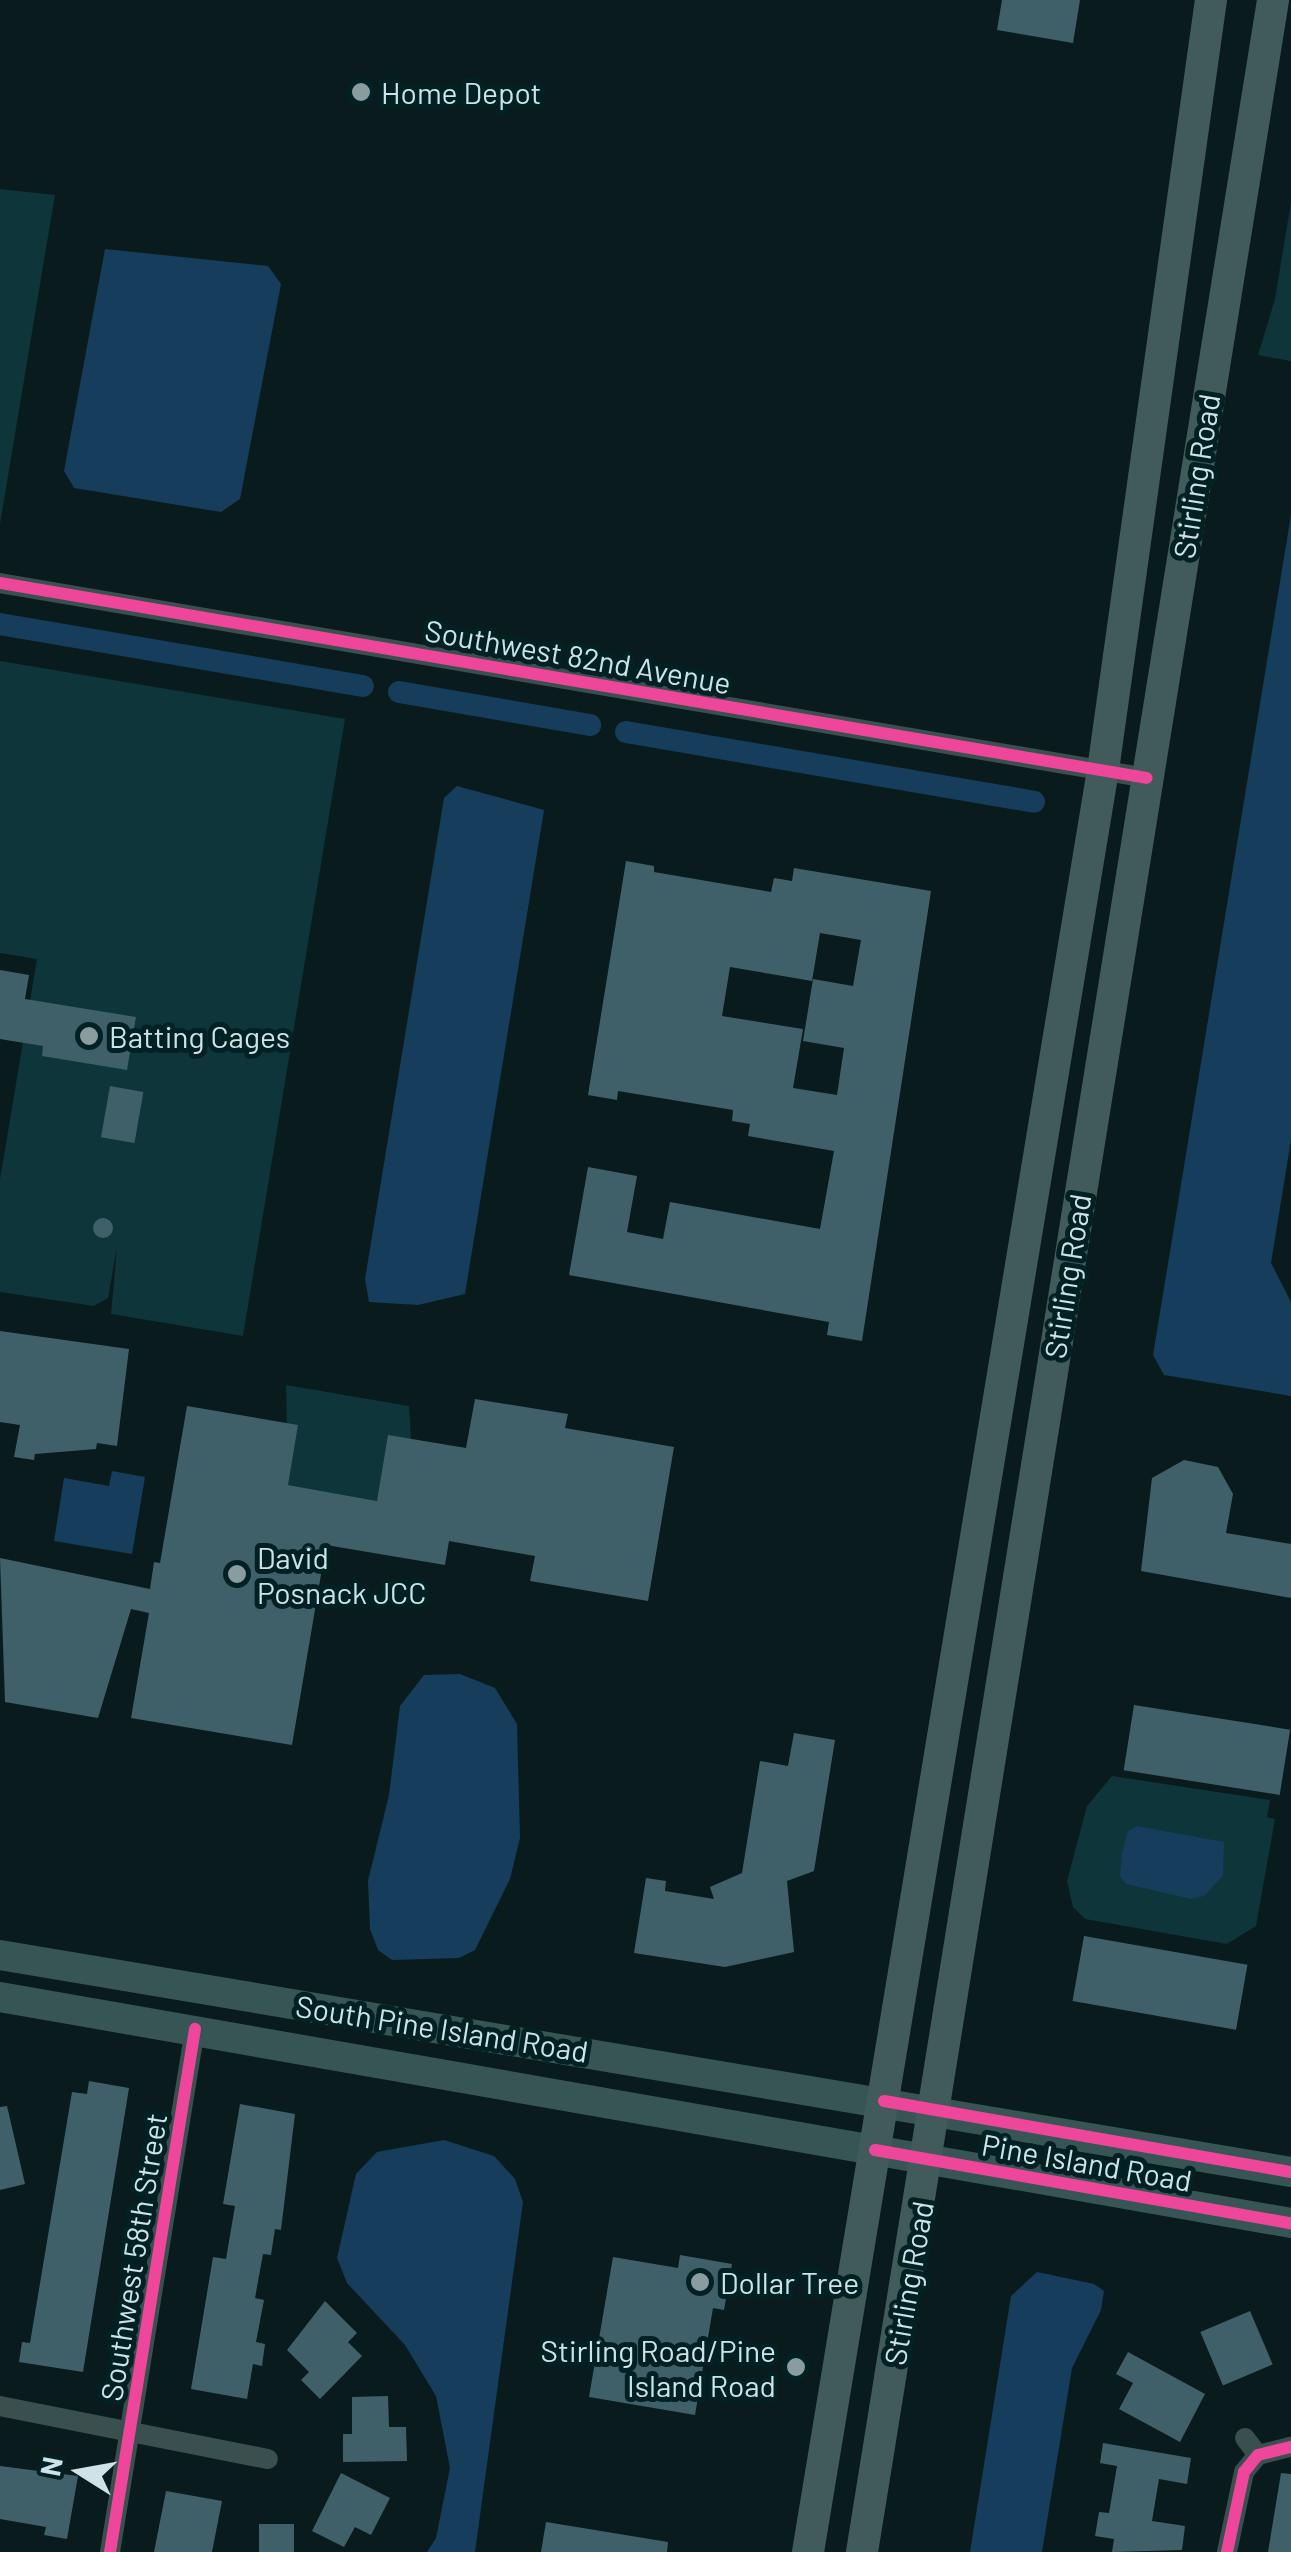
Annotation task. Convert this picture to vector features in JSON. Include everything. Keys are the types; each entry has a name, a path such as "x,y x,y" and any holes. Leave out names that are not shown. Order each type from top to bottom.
{"main road":[{"name":"Stirling Road","path":"808,2552 1103,770 1211,0"},
{"name":"Stirling Road","path":"862,2552 929,2160 1273,0"},
{"path":"997,1412 1045,1419"},
{"name":"South Pine Island Road","path":"0,1955 884,2101"},
{"name":"South Pine Island Road","path":"0,1996 875,2150"},
{"name":"Pine Island Road","path":"884,2101 1291,2172"},
{"name":"Pine Island Road","path":"875,2150 1291,2223"}],"street":[{"name":"Southwest 82nd Avenue","path":"0,583 1147,778"},
{"name":"Southwest 58th Street","path":"110,2552 195,2029"},
{"path":"0,2406 130,2428 268,2459"},
{"path":"1227,2552 1237,2492 1251,2447 1291,2447"}],"shaded area":[{"path":"0,189 55,195 0,524"},
{"path":"1291,202 1291,361 1258,355 1275,299"},
{"path":"105,249 268,266 281,284 240,499 221,512 74,488 64,471"},
{"path":"1291,515 1291,1140 1271,1263 1291,1302 1291,1396 1164,1375 1153,1355"},
{"path":"0,661 345,719 243,1336 111,1314 117,1247 108,1298 94,1306 0,1292 0,1179 37,959 0,953"},
{"path":"457,786 544,810 465,1294 418,1305 369,1302 365,1279 444,798"},
{"path":"286,1385 409,1406 411,1439 377,1501 288,1485"},
{"path":"112,1471 145,1477 132,1554 54,1541 64,1478 109,1486"},
{"path":"460,1674 495,1688 517,1724 520,1838 510,1879 475,1950 459,1958 392,1960 378,1950 370,1929 368,1881 389,1795 400,1706 424,1675"},
{"path":"1112,1776 1270,1800 1267,1817 1275,1819 1256,1926 1227,1944 1085,1919 1073,1907 1067,1881 1087,1806"},
{"path":"1137,1826 1224,1842 1223,1876 1204,1896 1191,1899 1126,1884 1120,1876 1122,1853 1128,1831"},
{"path":"444,2140 494,2156 515,2179 523,2202 475,2552 427,2552 436,2538 450,2468 436,2396 405,2345 347,2283 337,2258 356,2174 377,2152"},
{"path":"1037,2272 1094,2284 1104,2291 1101,2310 1072,2368 1042,2552 970,2552 1011,2296"}],"building":[{"path":"1002,0 1080,0 1073,43 997,30"},
{"path":"626,861 654,866 654,872 771,892 774,878 792,881 794,868 931,891 862,1341 827,1335 829,1322 569,1275 588,1167 637,1176 627,1232 663,1239 670,1202 820,1229 834,1151 748,1136 750,1124 732,1121 733,1110 618,1091 617,1100 588,1095","holes":["820,933 861,940 853,986 813,979 803,1041 844,1048 837,1095 793,1088 803,1029 722,1016 730,967 812,981"]},
{"name":"Batting Cages","path":"0,970 29,975 25,999 136,1017 127,1070 42,1056 43,1046 0,1039"},
{"path":"110,1086 143,1092 134,1143 101,1137"},
{"path":"99,1218 107,1218 113,1228 107,1238 99,1238 93,1232 93,1224"},
{"path":"0,1331 129,1349 117,1446 97,1443 96,1449 35,1454 34,1460 14,1457 20,1425 0,1422"},
{"name":"David Posnack JCC","path":"475,1399 568,1414 565,1428 674,1447 648,1601 530,1581 535,1556 449,1541 445,1565 326,1545 292,1745 131,1718 149,1613 131,1609 98,1718 5,1702 0,1558 150,1589 154,1562 160,1563 187,1406 298,1425 288,1485 377,1501 388,1435 466,1448"},
{"path":"1184,1460 1218,1467 1233,1494 1226,1533 1291,1544 1291,1598 1141,1571 1152,1478"},
{"path":"1134,1705 1290,1730 1280,1795 1124,1770"},
{"path":"794,1733 835,1740 814,1871 787,1881 794,1952 725,1967 634,1953 646,1878 666,1881 665,1891 714,1899 710,1887 742,1873 760,1761 788,1766"},
{"path":"1084,1936 1247,1965 1236,2030 1073,2001"},
{"path":"89,2081 129,2088 83,2372 19,2362 22,2342 30,2343 72,2092 87,2094"},
{"path":"240,2104 295,2114 281,2230 275,2229 271,2255 263,2254 255,2298 264,2300 256,2342 265,2344 262,2366 253,2364 247,2399 191,2389 213,2257 226,2259 235,2206 223,2204"},
{"path":"7,2106 25,2184 0,2190 0,2107"},
{"path":"680,2255 732,2264 724,2310 713,2308 695,2415 589,2397 613,2257 678,2268"},
{"path":"325,2301 357,2333 348,2342 362,2356 320,2399 301,2380 309,2372 287,2350"},
{"path":"1250,2311 1273,2364 1223,2385 1200,2332"},
{"path":"1128,2352 1205,2394 1180,2442 1119,2409 1133,2383 1116,2374"},
{"path":"388,2396 389,2427 406,2427 407,2461 343,2462 343,2434 352,2434 352,2397"},
{"path":"1103,2443 1191,2458 1187,2484 1159,2479 1152,2521 1185,2526 1182,2550 1112,2552 1114,2539 1095,2536 1099,2512 1109,2513 1117,2466 1100,2463"},
{"path":"0,2466 78,2476 67,2539 44,2535 46,2527 0,2519"},
{"path":"341,2473 390,2498 371,2535 355,2527 344,2547 312,2531"},
{"path":"1281,2473 1291,2474 1291,2552 1268,2552"},
{"path":"166,2491 222,2501 212,2552 154,2552"},
{"path":"546,2522 668,2542 667,2552 541,2552"},
{"path":"259,2524 294,2524 294,2552 259,2552"}],"waterway":[{"path":"0,624 363,686"},
{"path":"399,692 590,725"},
{"path":"626,732 1034,802"}],"cycle path":[{"path":"0,583 1147,778"},
{"path":"110,2552 195,2029"},
{"path":"884,2101 1291,2172"},
{"path":"875,2150 1291,2223"},
{"path":"1227,2552 1244,2472 1258,2455 1291,2447"}],"place":[{"name":"Home Depot","path":"361,92"},
{"name":"Batting Cages","path":"89,1036"},
{"name":"David Posnack JCC","path":"237,1574"},
{"name":"Dollar Tree","path":"700,2282"},
{"name":"Stirling Road/Pine Island Road","path":"796,2367"}]}
